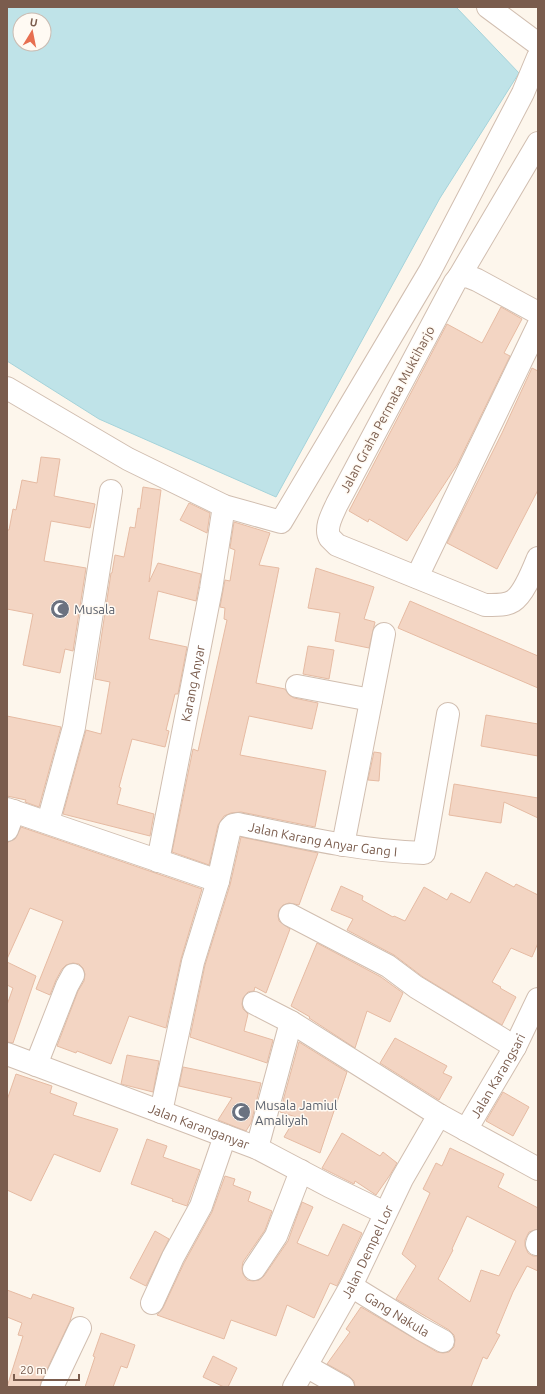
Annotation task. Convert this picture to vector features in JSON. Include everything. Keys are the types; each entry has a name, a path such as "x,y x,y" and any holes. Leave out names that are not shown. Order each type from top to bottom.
{"street":[{"path":"488,7 538,44"},
{"path":"7,388 128,459 224,506 281,522 430,271 531,74"},
{"name":"Jalan Graha Permata Muktiharjo","path":"538,142 459,277 454,282 337,504 328,528 329,537 337,545 485,605 502,605 514,601 526,586 538,558"},
{"path":"459,277 467,276 477,280 538,313"},
{"path":"417,577 538,326"},
{"path":"48,822 74,727 111,491"},
{"name":"Karang Anyar","path":"158,860 211,589 224,506"},
{"path":"343,845 384,634"},
{"path":"297,686 371,700"},
{"name":"Jalan Karang Anyar Gang I","path":"161,1112 193,962 218,881 230,828 233,825 238,824 343,845 391,852 424,853 448,714"},
{"path":"9,817 48,822 218,881"},
{"path":"290,915 388,966 416,987 515,1047"},
{"path":"36,1065 68,986 74,975"},
{"name":"Jalan Karangsari","path":"466,1130 515,1047 538,999"},
{"path":"254,1003 291,1022 439,1115 538,1169"},
{"path":"256,1148 291,1022"},
{"name":"Jalan Karanganyar","path":"7,1054 256,1148 385,1213"},
{"name":"Jalan Dempel Lor","path":"294,1387 351,1286 385,1213 439,1115"},
{"path":"152,1303 173,1257 201,1206 225,1136"},
{"path":"254,1269 276,1236 301,1170"},
{"name":"Gang Nakula","path":"351,1286 443,1341"},
{"path":"52,1387 80,1328"},
{"path":"306,1366 343,1387"}],"water":[{"path":"7,7 456,7 519,73 440,198 276,497 99,419 7,361"}],"building":[{"path":"501,307 522,319 504,353 510,356 457,465 407,541 369,519 368,522 349,511 447,324 482,343"},
{"path":"532,368 538,371 538,490 497,569 447,543 502,433"},
{"path":"41,457 60,459 54,496 95,504 90,528 51,521 44,561 86,568 73,651 65,649 60,673 23,665 33,614 7,609 7,530 9,530 13,509 16,510 22,480 37,483"},
{"path":"143,487 161,490 149,582 158,563 201,574 196,601 158,591 149,639 187,647 178,694 175,694 166,730 169,731 165,747 132,739 119,787 121,788 117,804 154,814 150,836 63,814 86,730 101,734 110,682 95,679 111,573 115,555 124,557 130,527 135,528 138,508 140,509"},
{"path":"189,503 210,513 207,533 180,520"},
{"path":"234,522 270,533 259,565 279,568 256,683 285,689 289,695 294,698 318,703 312,729 249,716 240,755 326,771 315,827 241,812 231,813 224,816 218,825 209,865 172,852 193,749 198,751 227,620 224,619 225,608 220,607 225,580 230,581 235,550 230,548"},
{"path":"316,568 374,587 364,619 375,622 369,648 335,641 340,613 308,608"},
{"path":"410,601 538,656 538,688 398,628"},
{"path":"308,646 334,650 329,679 303,674"},
{"path":"486,715 538,724 538,756 481,746"},
{"path":"7,716 61,727 39,807 25,802 26,800 7,796"},
{"path":"374,752 381,753 379,781 368,780"},
{"path":"454,784 538,798 538,818 504,802 501,823 449,815"},
{"path":"21,827 202,889 181,959 166,1028 129,1016 111,1064 77,1051 76,1053 57,1046 78,991 84,981 85,974 83,968 79,964 73,963 66,965 62,969 50,995 36,989 63,921 30,908 7,959 7,844 15,839"},
{"path":"241,837 318,853 299,905 289,903 283,905 279,910 279,921 290,929 266,993 255,987 254,991 248,992 243,998 243,1009 248,1014 244,1031 273,1040 267,1063 190,1037 205,965 230,885"},
{"path":"486,872 514,887 516,884 538,895 538,943 532,957 511,948 492,982 516,997 502,1025 423,977 394,955 347,930 353,919 331,910 341,886 363,896 362,900 393,917 394,916 405,921 424,887 447,900 451,893 470,903"},
{"path":"317,943 381,977 403,993 390,1022 367,1011 355,1048 309,1018 310,1017 291,1006"},
{"path":"7,962 36,976 13,1043 7,1042 7,1005 13,988 7,985"},
{"path":"395,1038 447,1066 443,1073 452,1077 439,1100 380,1063"},
{"path":"299,1042 347,1072 320,1153 284,1137 296,1117 280,1112"},
{"path":"127,1055 159,1061 153,1092 121,1084"},
{"path":"183,1067 261,1083 251,1123 246,1131 218,1120 232,1098 179,1086"},
{"path":"16,1074 52,1086 50,1093 77,1103 73,1115 118,1129 100,1172 54,1154 31,1201 7,1190 7,1100"},
{"path":"503,1092 529,1107 513,1136 486,1121"},
{"path":"342,1133 380,1156 383,1152 397,1163 376,1195 355,1181 354,1184 322,1168"},
{"path":"147,1139 167,1146 163,1157 200,1170 187,1206 172,1201 173,1199 131,1184"},
{"path":"450,1148 504,1174 498,1187 538,1208 538,1229 529,1232 525,1240 525,1246 528,1253 533,1256 538,1256 538,1271 527,1266 513,1292 496,1333 500,1335 487,1359 483,1357 471,1387 355,1387 354,1381 349,1376 327,1364 350,1332 346,1329 361,1307 437,1352 449,1352 454,1347 454,1335 449,1330 396,1299 416,1266 402,1254 430,1193 423,1189 436,1163 442,1166","holes":["467,1216 516,1241 499,1276 481,1270 470,1302 438,1279 453,1250 452,1249"]},
{"path":"225,1176 235,1179 233,1185 251,1192 248,1201 272,1211 265,1230 243,1262 243,1274 247,1280 259,1280 264,1276 288,1241 302,1202 313,1207 297,1243 328,1256 343,1224 362,1233 337,1286 330,1283 314,1318 287,1305 276,1336 231,1320 224,1339 157,1315 163,1308 184,1263 212,1212"},
{"path":"155,1231 169,1239 146,1286 130,1278"},
{"path":"7,1290 31,1299 33,1294 74,1308 70,1321 40,1387 7,1387 23,1336 18,1335 22,1323 7,1317"},
{"path":"101,1333 135,1345 127,1368 121,1366 113,1387 85,1387 95,1357 93,1356"},
{"path":"213,1356 237,1368 228,1387 224,1387 203,1377"}],"place":[{"name":"Musala","path":"60,609"},
{"name":"Musala Jamiul Amaliyah","path":"241,1112"}]}
